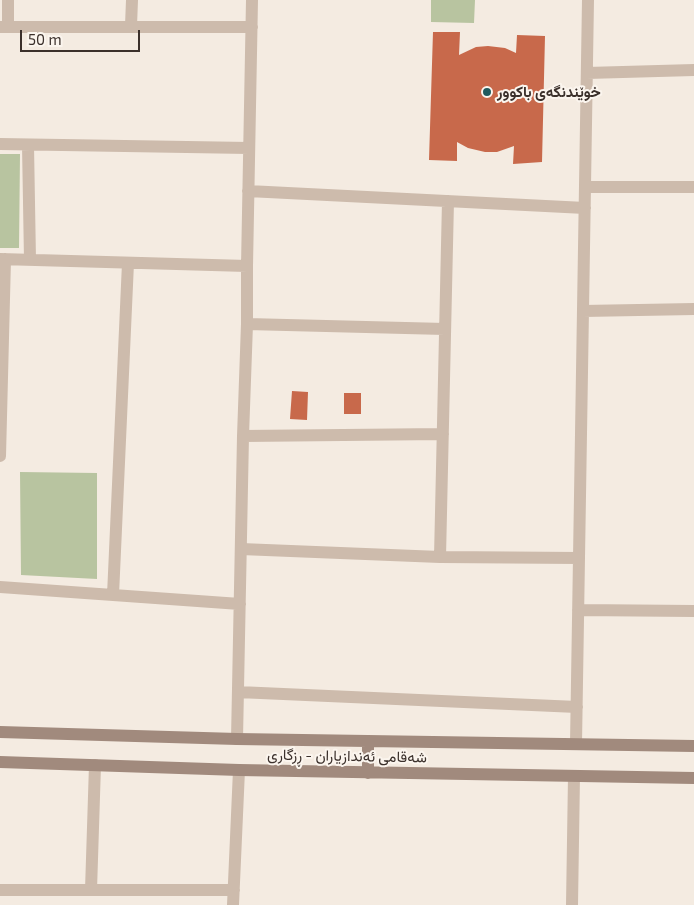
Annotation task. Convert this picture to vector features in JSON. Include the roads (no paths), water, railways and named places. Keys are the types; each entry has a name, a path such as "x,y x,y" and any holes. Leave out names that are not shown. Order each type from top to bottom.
{"street":[{"path":"8,0 4,27 252,27"},
{"path":"131,26 132,0"},
{"path":"238,739 252,0"},
{"path":"576,744 588,0"},
{"path":"587,73 694,70"},
{"path":"0,144 249,148"},
{"path":"28,144 30,260"},
{"path":"585,187 694,187"},
{"path":"248,191 585,208"},
{"path":"440,557 448,201"},
{"path":"0,456 3,259 247,266"},
{"path":"113,595 128,263"},
{"path":"583,311 694,309"},
{"path":"247,324 445,329"},
{"path":"243,436 443,434"},
{"path":"241,549 440,557 579,558"},
{"path":"0,587 240,604"},
{"path":"578,610 694,611"},
{"path":"238,692 577,708"},
{"name":"شەقامی ئەندازیاران - ڕزگاری","path":"0,732 238,739 694,746"},
{"path":"368,740 368,773"},
{"name":"شەقامی ئەندازیاران - ڕزگاری","path":"0,762 368,773 694,778"},
{"path":"91,890 96,765"},
{"path":"233,905 239,770"},
{"path":"572,905 574,776"},
{"path":"0,890 234,890"}],"place":[{"name":"خوێندنگەی باکوور","path":"487,92"}]}
